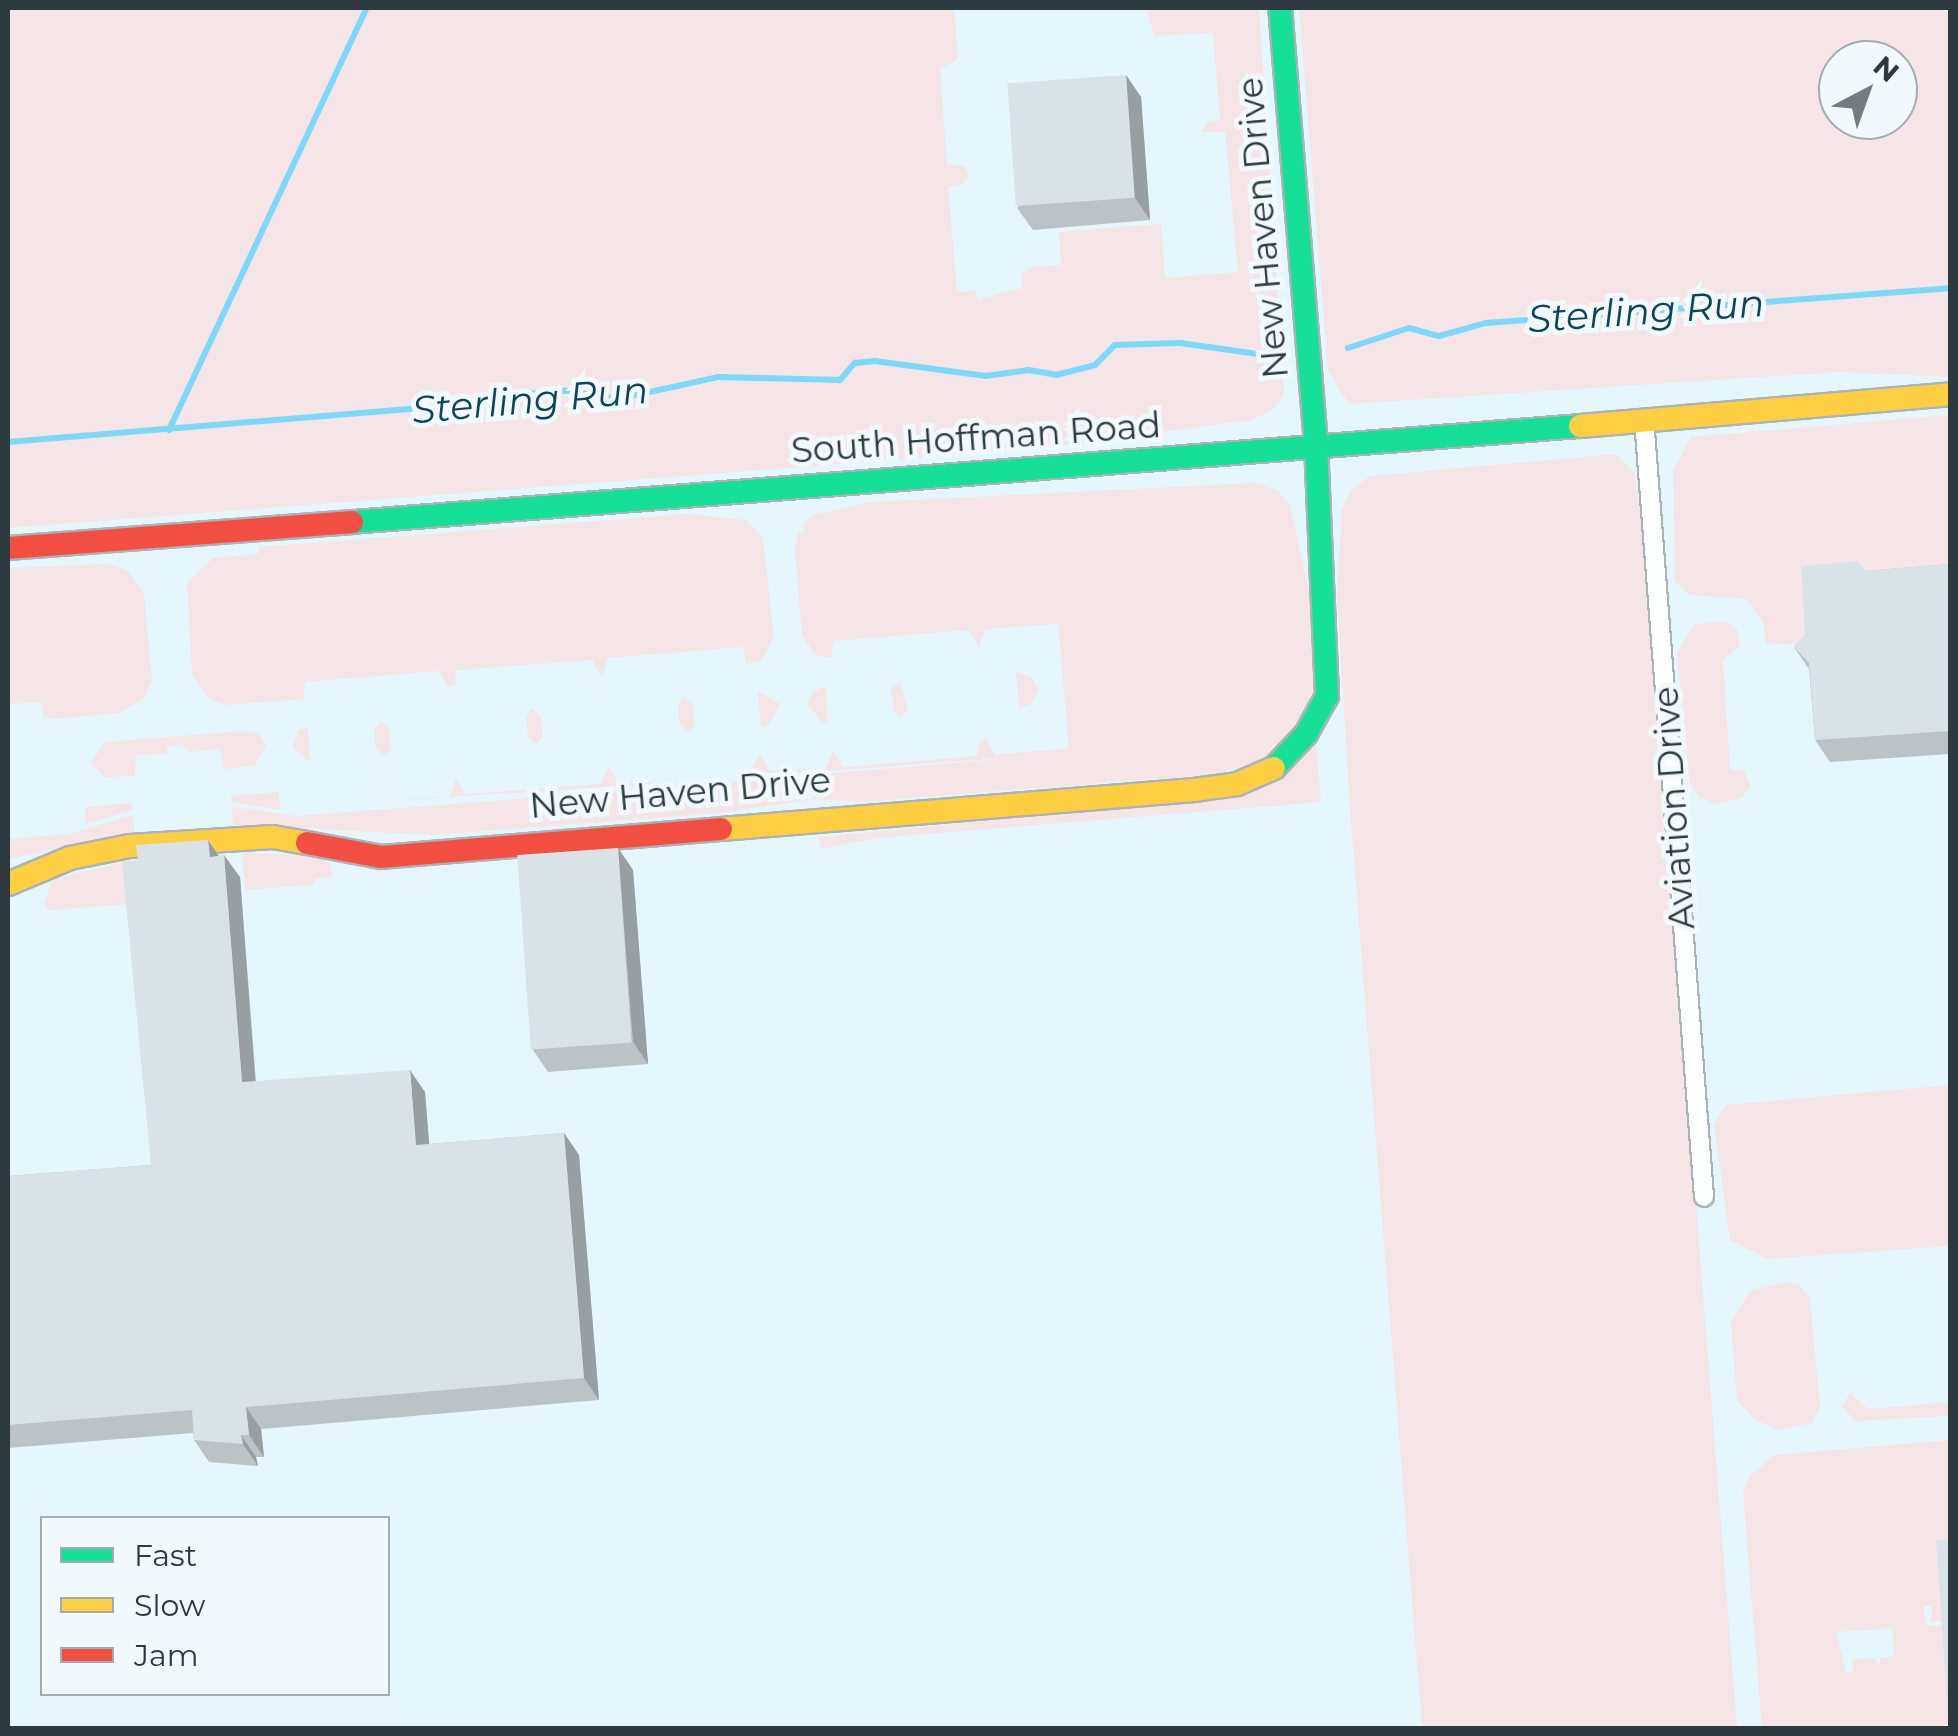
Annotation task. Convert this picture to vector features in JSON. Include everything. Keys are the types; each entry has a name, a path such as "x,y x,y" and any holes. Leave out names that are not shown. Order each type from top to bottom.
{"street":[{"name":"New Haven Drive","path":"8,884 70,858 130,846 273,837 381,857 1218,788 1273,769 1306,734 1327,696 1316,444 1280,8"},
{"name":"South Hoffman Road","path":"8,548 1057,470 1316,444 1950,394"},
{"name":"Aviation Drive","path":"1644,419 1704,1197"}],"shaded area":[{"path":"8,8 1950,8 1950,1728 8,1728"},
{"path":"8,8 954,8 958,59 940,69 947,164 965,166 968,176 962,184 948,186 957,292 976,291 978,300 1022,288 1022,274 1031,267 1061,265 1059,232 1161,224 1165,278 1238,272 1225,132 1202,132 1206,123 1220,120 1213,33 1154,36 1146,8 1259,8 1284,394 1273,410 1251,420 1034,449 8,528"},
{"path":"1299,8 1950,8 1950,377 1838,372 1349,404 1328,371"},
{"path":"1950,415 1950,587 1820,660 1798,645 1766,643 1763,622 1746,599 1689,595 1675,581 1673,471 1691,437"},
{"path":"1615,454 1634,472 1643,526 1737,1728 1422,1728 1350,809 1337,594 1342,509 1351,490 1370,476"},
{"path":"1254,483 1277,490 1290,505 1311,600 1315,684 1296,731 1259,762 1216,774 861,802 813,799 812,775 1069,753 744,777 761,755 770,771 826,768 833,750 843,767 977,756 979,742 986,738 995,755 1069,748 1058,624 985,629 979,647 968,630 833,641 832,658 815,655 802,635 795,551 798,531 804,533 803,524 814,515 870,502"},
{"path":"688,514 746,520 763,538 774,638 762,660 746,664 743,647 608,658 602,676 592,660 456,670 455,684 447,687 439,671 305,682 303,699 228,705 210,700 192,675 187,583 213,558 258,554 259,547"},
{"path":"106,564 127,570 144,593 152,680 145,698 119,713 51,719 43,716 41,702 8,704 8,568"},
{"path":"1724,621 1737,629 1740,646 1723,660 1730,770 1744,771 1751,786 1741,798 1716,804 1699,797 1689,781 1677,653 1694,625"},
{"path":"1016,672 1032,677 1038,690 1031,704 1019,708"},
{"path":"900,682 908,710 901,717 894,712 891,688"},
{"path":"826,686 827,723 823,723 807,704 812,692"},
{"path":"758,691 780,704 768,726 761,727"},
{"path":"684,697 693,705 695,725 688,732 680,725 678,704"},
{"path":"532,709 541,717 543,737 536,744 528,737 526,716"},
{"path":"381,722 389,729 391,749 384,756 376,749 374,728"},
{"path":"308,727 310,762 293,748 298,731"},
{"path":"243,731 259,734 266,746 254,766 224,769 220,749 190,752 181,744 167,747 167,754 136,755 135,776 104,777 91,763 105,742"},
{"path":"1316,740 1321,802 877,838 821,849 818,837 1227,798 1280,778"},
{"path":"609,766 618,783 682,782 341,804 450,796 456,779 466,794 601,784"},
{"path":"807,777 808,800 730,812 433,835 233,825 232,807 297,816"},
{"path":"278,792 281,810 231,802 231,796"},
{"path":"132,803 133,810 85,824 85,807"},
{"path":"133,815 135,833 8,859 8,839 69,834"},
{"path":"242,852 317,856 330,864 333,876 314,879 314,885 245,890"},
{"path":"130,861 133,904 49,910 44,903 53,879"},
{"path":"1950,1085 1950,1246 1768,1259 1730,1240 1714,1125 1726,1105"},
{"path":"1786,1282 1800,1285 1810,1299 1820,1407 1812,1423 1778,1430 1754,1419 1737,1400 1731,1322 1750,1291"},
{"path":"1850,1393 1868,1409 1950,1402 1950,1416 1855,1421 1842,1406"},
{"path":"1950,1440 1947,1621 1931,1622 1932,1606 1923,1606 1927,1626 1948,1625 1950,1728 1762,1728 1743,1493 1749,1477 1774,1455","holes":["1892,1628 1894,1656 1880,1658 1880,1666 1873,1658 1852,1660 1853,1672 1846,1673 1836,1632"]}],"building":[{"path":"1126,75 1135,198 1016,206 1007,83"},
{"path":"1858,561 1865,571 1950,564 1950,731 1815,740 1809,663 1794,647 1805,634 1801,566"},
{"path":"208,840 210,857 224,855 242,1082 410,1070 416,1145 564,1133 584,1378 246,1407 249,1435 241,1435 243,1444 194,1440 192,1410 8,1425 8,1176 151,1165 122,862 138,860 136,845"},
{"path":"618,848 632,1043 531,1050 517,855"},
{"path":"1950,1539 1950,1728 1949,1728 1936,1540"}],"waterway":[{"path":"169,430 367,8"},
{"name":"Sterling Run","path":"1348,348 1409,328 1439,336 1486,323 1950,288"},
{"name":"Sterling Run","path":"8,442 422,408 560,390 618,399 718,377 840,380 855,363 875,361 986,376 1029,370 1056,375 1095,365 1115,345 1180,343 1273,356"}],"traffic: fast":[{"path":"1274,768 1306,734 1327,696 1316,444 1280,8"},
{"path":"352,522 1580,426"}],"traffic: slow":[{"path":"1580,426 1950,394"},
{"path":"721,829 1194,790 1237,784 1274,768"},
{"path":"8,884 70,858 130,846 273,837 307,843"}],"traffic: jam":[{"path":"8,548 352,522"},
{"path":"307,843 381,857 721,829"}]}
